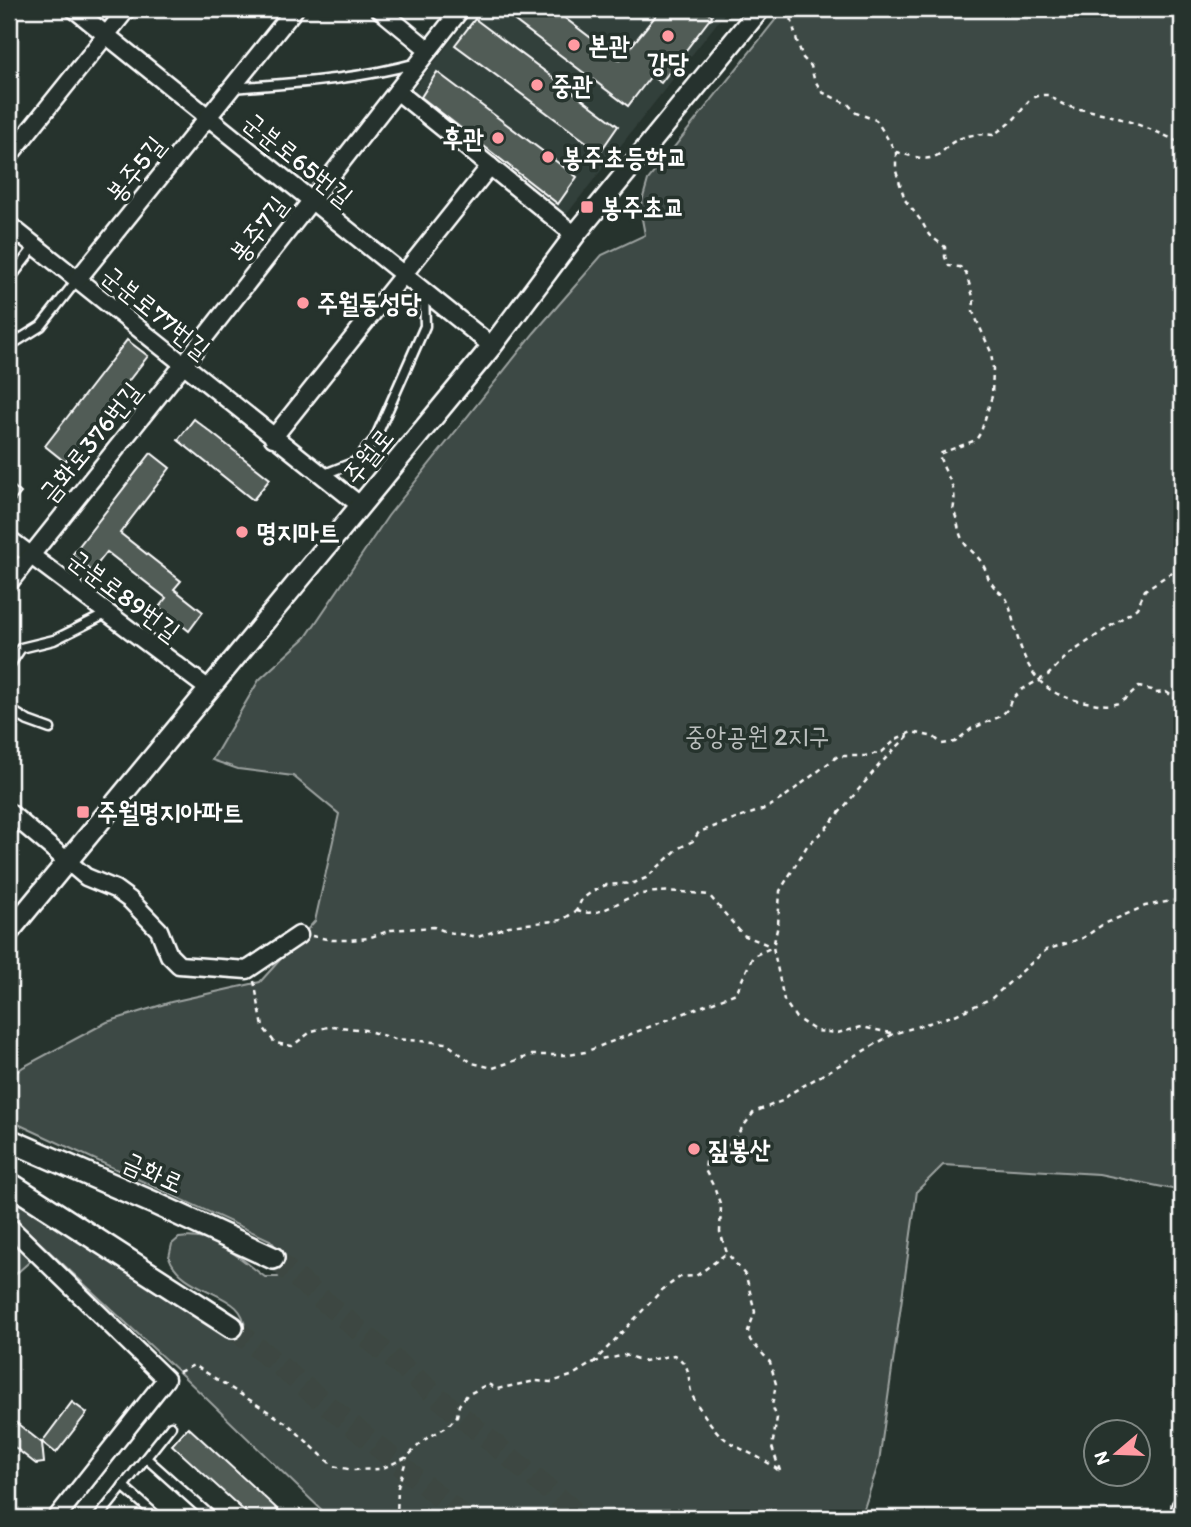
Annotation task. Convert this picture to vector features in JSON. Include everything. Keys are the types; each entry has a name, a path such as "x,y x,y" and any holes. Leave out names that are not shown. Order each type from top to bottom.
{"main road":[{"name":"금화로","path":"9,1140 273,1258"},
{"path":"9,1183 232,1327"}],"street":[{"name":"군분로65번길","path":"74,9 492,346"},
{"path":"9,156 127,9"},
{"name":"봉주5길","path":"78,280 295,9"},
{"path":"379,9 424,56"},
{"name":"봉주7길","path":"183,365 461,9"},
{"name":"주월로","path":"9,932 492,346 575,235 760,9"},
{"path":"397,91 575,235"},
{"path":"273,438 490,166"},
{"name":"군분로77번길","path":"9,225 361,506"},
{"name":"금화로376번길","path":"9,583 183,365"},
{"name":"군분로89번길","path":"9,539 210,690"},
{"path":"9,812 86,877 115,889 130,900 159,930 169,956 179,965 247,970 299,935"},
{"path":"9,1226 166,1379 56,1518"},
{"path":"1181,1518 1182,1507"}],"lane":[{"path":"232,88 380,73 424,56"},
{"path":"9,280 36,246"},
{"path":"9,346 41,326 78,280"},
{"path":"322,475 355,462 375,439 425,326 424,292"},
{"path":"9,666 21,648 54,640 108,613"},
{"path":"9,709 50,729"},
{"path":"98,1518 171,1426"},
{"path":"146,1458 212,1518"},
{"path":"123,1486 159,1518"}],"path":[{"path":"789,9 803,58 811,66 814,79 822,92 849,105 856,113 876,120 896,152 896,171 905,200 929,235 945,247 949,266 960,267 966,273 974,300 973,312 991,352 992,396 976,440 939,454 943,470 950,478 956,497 953,510 958,520 958,529 965,544 983,564 992,585 1007,601 1021,651 1038,681 1059,695 1106,706 1122,704 1139,687 1155,693 1166,691 1182,702"},
{"path":"896,152 928,159 940,155 963,137 978,133 993,135 1015,118 1026,101 1040,94 1050,95 1059,105 1101,113 1146,127 1182,144"},
{"path":"299,935 348,940 368,938 391,930 434,927 478,937 509,926 562,920 576,911 582,899 593,891 606,885 634,883 646,878 679,848 693,841 699,832 767,808 838,756 865,756 882,752 898,738 912,732 934,737 942,744 955,742 971,729 1001,716 1016,695 1048,675 1068,655 1136,608 1145,590 1174,571 1182,557"},
{"path":"893,1034 862,1027 837,1033 816,1031 796,1018 784,1000 773,947 778,925 780,891 807,846 912,732"},
{"path":"576,911 589,914 615,907 635,895 660,891 709,895 743,935 773,947"},
{"path":"594,1362 625,1355 644,1361 674,1355 684,1361 690,1372 690,1387 694,1399 716,1431 780,1471 772,1447 777,1418 772,1405 776,1384 770,1362 750,1340 748,1331 755,1312 746,1276 727,1253 720,1232 721,1206 705,1170 706,1162 711,1155 731,1143 754,1112 782,1101 791,1093 893,1034 955,1015 992,998 1046,950 1083,938 1102,925 1145,906 1182,900"},
{"path":"247,970 255,985 263,1027 275,1043 292,1046 312,1031 332,1026 365,1030 395,1039 446,1043 472,1063 493,1068 532,1055 585,1052 736,993 752,956 773,947"},
{"path":"166,1379 194,1365 288,1424 332,1466 369,1471 381,1469 407,1457 424,1440 448,1426 457,1416 459,1405 478,1387 488,1384 497,1389 535,1381 551,1382 571,1376 594,1362 662,1290 680,1277 696,1276 727,1253"},
{"path":"397,1518 398,1487 407,1457"}],"shaded area":[{"name":"봉주초등학교","path":"476,9 728,9 563,219 408,96"}],"green space":[{"name":"중앙공원 2지구","path":"784,9 1182,9 1182,1191 1099,1174 943,1165 917,1191 879,1462 861,1518 330,1518 9,1214 9,1195 227,1336 236,1338 244,1334 244,1320 238,1309 188,1280 177,1270 169,1257 172,1244 179,1238 204,1239 226,1248 265,1277 278,1277 284,1271 282,1258 276,1247 270,1240 9,1120 9,1078 23,1067 107,1022 171,1002 260,982 315,921 339,814 293,776 238,769 212,760 259,680 306,637 388,516 534,333 602,255 645,235 640,208 648,180"},
{"path":"9,1235 35,1257 9,1280"}],"building":[{"path":"499,9 553,9 620,60 661,9 703,9 712,16 661,83 651,76 628,106"},
{"name":"중관","path":"475,19 618,126 600,152 455,45"},
{"name":"후관","path":"437,72 577,177 558,204 421,97"},
{"path":"127,340 148,356 65,462 45,446"},
{"path":"194,419 270,479 253,500 178,440"},
{"path":"151,453 170,468 120,533 181,581 174,589 203,612 189,631 159,607 166,598 107,552 92,571 72,555"},
{"path":"9,482 21,493 9,507"},
{"path":"72,1402 87,1413 56,1453 42,1442"},
{"path":"9,1417 42,1443 44,1463 36,1464 9,1443"},
{"path":"188,1427 287,1518 252,1518 172,1445"}],"tunnel":[{"path":"273,1258 582,1518"},
{"path":"232,1327 465,1518"}],"place":[{"name":"강당","path":"668,36"},
{"name":"본관","path":"574,45"},
{"name":"중관","path":"537,85"},
{"name":"후관","path":"498,138"},
{"name":"봉주초등학교","path":"548,157"},
{"name":"봉주초교","path":"587,207"},
{"name":"주월동성당","path":"303,303"},
{"name":"명지마트","path":"242,532"},
{"name":"주월명지아파트","path":"83,812"},
{"name":"짚봉산","path":"694,1149"}]}
